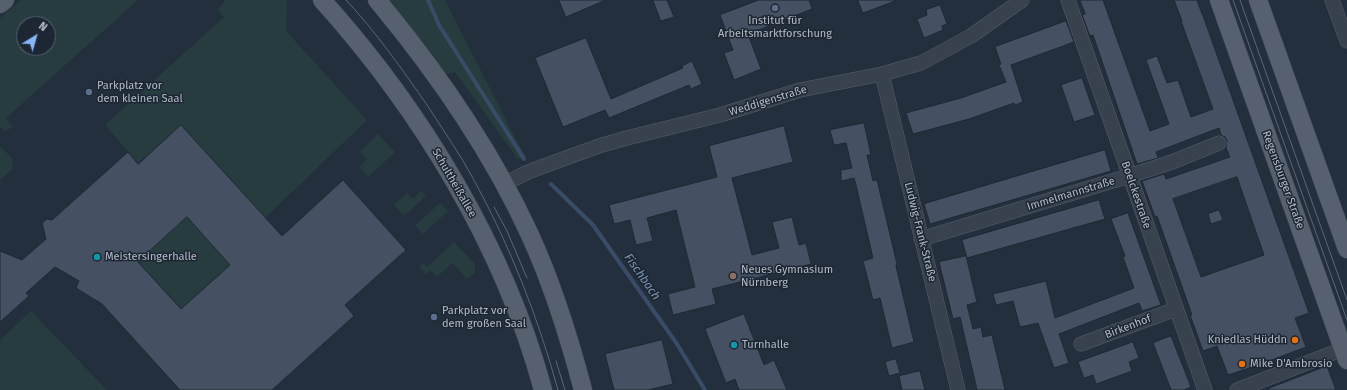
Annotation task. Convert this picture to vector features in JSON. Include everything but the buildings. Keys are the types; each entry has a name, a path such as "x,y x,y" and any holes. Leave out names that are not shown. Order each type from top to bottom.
{"main road":[{"path":"0,4 5,0"},
{"name":"Schultheißallee","path":"322,0 361,45 398,94 454,180 504,279 524,330 543,390"},
{"path":"377,0 420,54 457,107 504,184 530,236 550,284 565,327 583,390"},
{"name":"Regensburger Straße","path":"1219,0 1345,354"},
{"path":"1258,0 1347,249"}],"street":[{"name":"Weddigenstraße","path":"504,184 546,165 602,145 720,115 800,90 882,74 921,63 971,36 1022,0"},
{"name":"Boelckestraße","path":"1068,0 1205,390"},
{"path":"1332,0 1347,41"},
{"name":"Ludwig-Frank-Straße","path":"882,74 958,390"},
{"name":"Immelmannstraße","path":"921,239 1129,176 1172,162 1219,143"},
{"name":"Birkenhof","path":"1081,344 1176,309"},
{"path":"1237,390 1345,354"}],"green space":[{"path":"21,0 138,0 6,118 13,127 5,131 0,127 0,18"},
{"path":"225,0 287,0 286,31 367,120 265,218 181,125 138,163 105,125 224,17 218,10"},
{"path":"386,0 445,0 512,132 527,158 518,159 455,72 443,75"},
{"path":"378,134 395,152 368,177 359,167 367,159 360,151"},
{"path":"0,146 12,158 13,168 0,180"},
{"path":"421,191 426,196 404,216 394,205 407,193 413,199"},
{"path":"440,203 448,211 423,234 415,225"},
{"path":"187,217 230,265 181,309 138,262"},
{"path":"454,242 475,264 475,273 467,279 452,263 437,277 430,270 426,274 419,267 423,263 427,267"},
{"path":"31,311 107,390 0,390 0,340"}],"waterway":[{"name":"Fischbach","path":"428,0 439,25 524,159"},
{"name":"Fischbach","path":"551,184 593,225 677,344 705,390"}],"tram line":[{"path":"346,0 378,38 408,78 451,142 474,180 500,230 522,282 542,336 558,390"},
{"path":"1233,0 1347,320"},
{"path":"1240,0 1347,300"},
{"path":"494,207 507,231 527,278"},
{"path":"556,361 565,390"}],"place":[{"name":"Institut für Arbeitsmarktforschung","path":"775,8"},
{"name":"Parkplatz vor dem kleinen Saal","path":"89,92"},
{"name":"Meistersingerhalle","path":"97,257"},
{"name":"Neues Gymnasium Nürnberg","path":"733,276"},
{"name":"Parkplatz vor dem großen Saal","path":"434,317"},
{"name":"Kniedlas Hüddn","path":"1295,340"},
{"name":"Turnhalle","path":"734,345"},
{"name":"Mike D'Ambrosio","path":"1242,364"}]}
